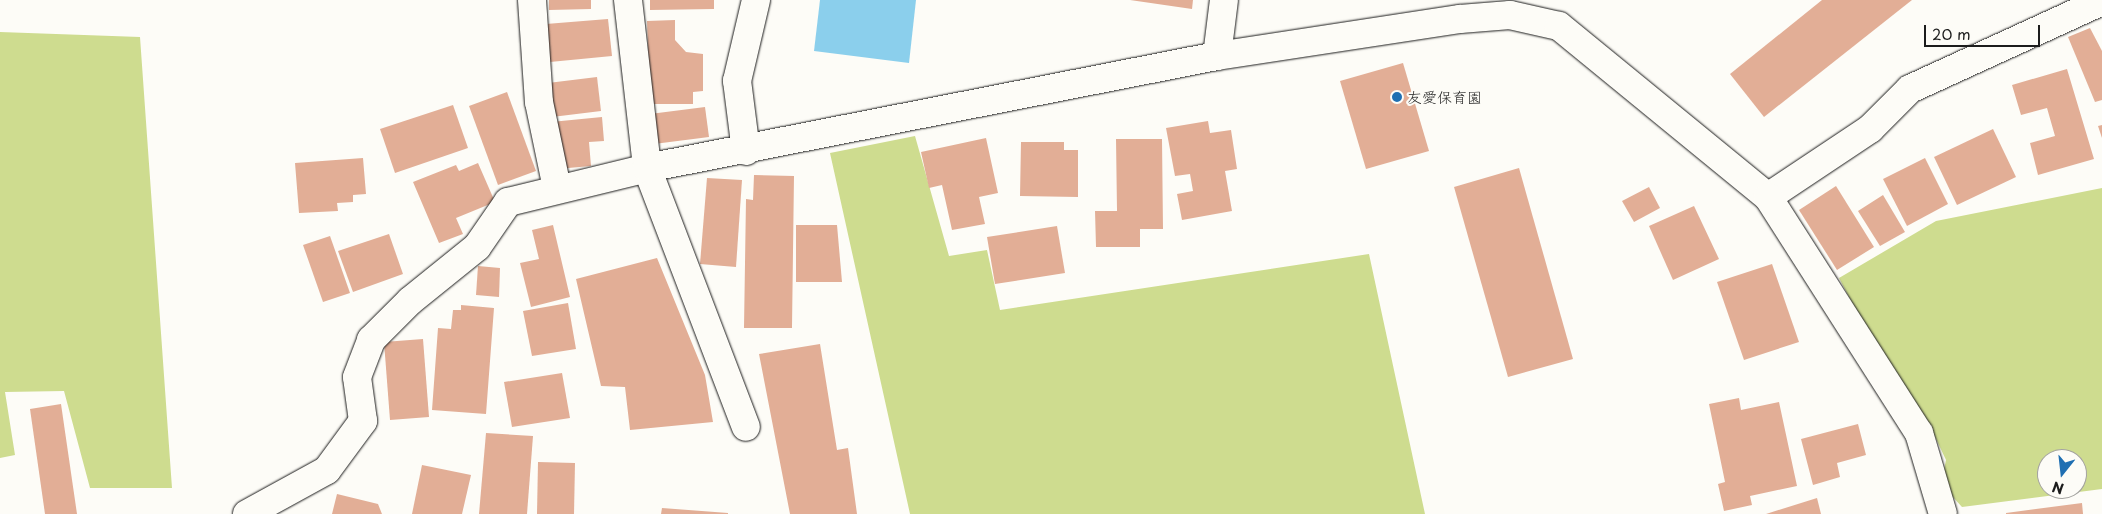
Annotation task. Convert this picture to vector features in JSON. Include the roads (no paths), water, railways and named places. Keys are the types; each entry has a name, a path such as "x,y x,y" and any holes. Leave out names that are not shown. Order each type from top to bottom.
{"street":[{"path":"532,0 538,102 557,188"},
{"path":"628,0 647,168 746,427"},
{"path":"746,151 737,81 756,0"},
{"path":"1218,56 1224,0"},
{"path":"1768,197 1870,129 1910,90 2102,1"},
{"path":"247,514 274,507 328,470 363,421 357,378 371,340 410,301 477,247 508,202 557,188 647,168 746,151 1218,56 1460,19 1510,15 1559,26 1768,197 1919,433 1943,514"}],"water":[{"path":"820,0 916,0 909,63 814,51"}],"place":[{"name":"友愛保育園","path":"1397,97"}]}
